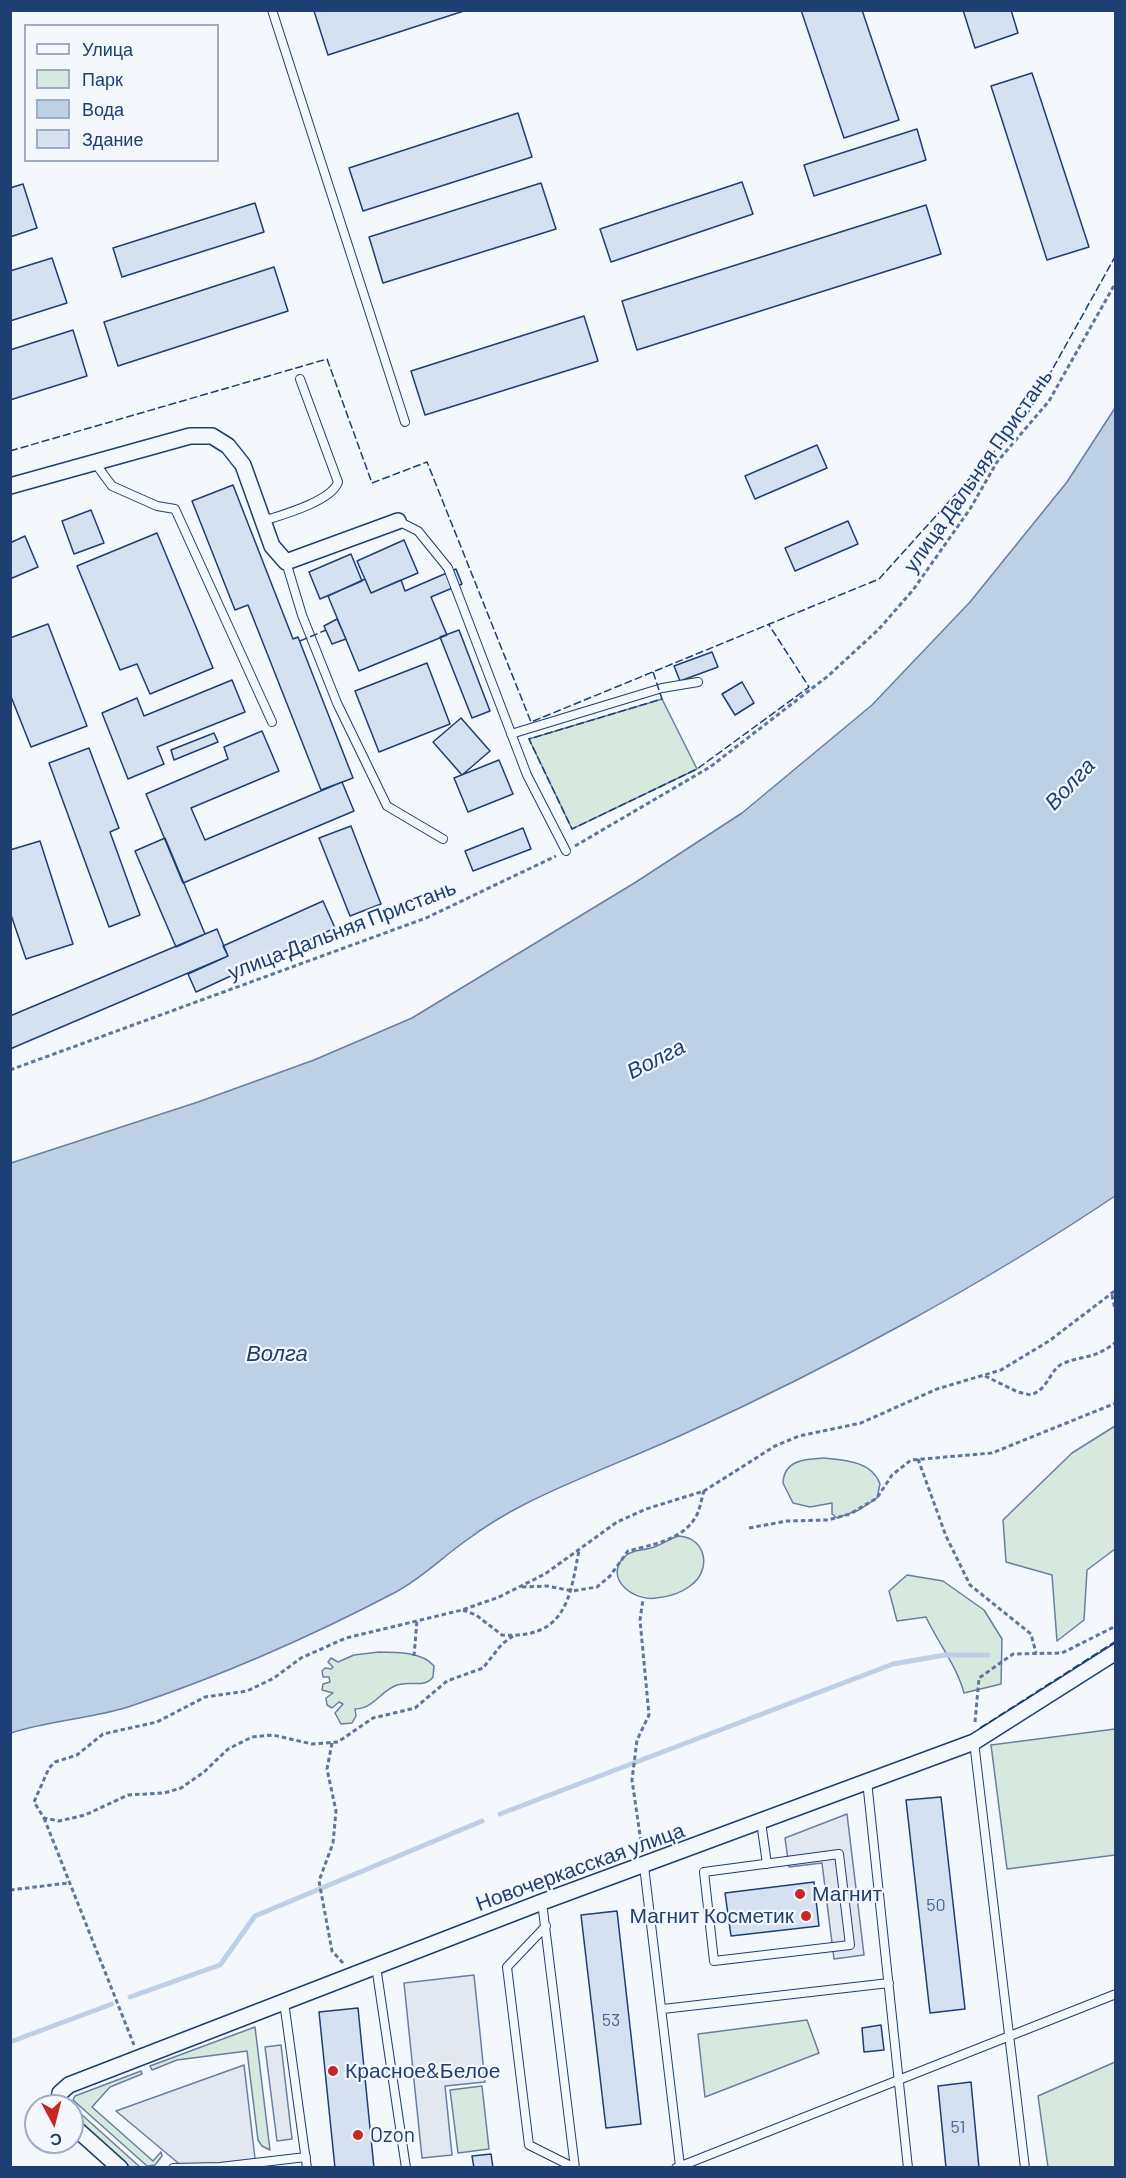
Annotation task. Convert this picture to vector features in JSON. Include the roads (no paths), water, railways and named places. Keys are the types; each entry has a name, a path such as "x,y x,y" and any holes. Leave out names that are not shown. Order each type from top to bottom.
{"street":[{"path":"10,486 190,436 212,436 228,446 243,465 272,546 286,562 398,521"},
{"name":"Новочеркасская улица","path":"60,2094 69,2085 542,1902 974,1742 1116,1652"},
{"path":"84,2136 120,2168"}],"lane":[{"path":"272,10 405,422"},
{"path":"263,521 322,498 336,488 338,482 300,379"},
{"path":"95,463 112,486 157,506 175,509 272,722"},
{"path":"398,521 418,531 448,568 527,776 566,851"},
{"path":"286,562 302,615 337,703 387,806 443,839"},
{"path":"511,734 662,688 698,682"},
{"path":"974,1742 1025,2168"},
{"path":"867,1780 908,2168"},
{"path":"761,1822 767,1864"},
{"path":"839,1854 850,1945 714,1961 704,1872 767,1864 839,1854"},
{"path":"644,1866 663,2009 678,2167 1116,1994"},
{"path":"542,1902 575,2168"},
{"path":"546,1926 507,1967 529,2145 575,2168"},
{"path":"376,1966 406,2168"},
{"path":"663,2009 889,1983"},
{"path":"284,2002 307,2168"},
{"path":"173,2168 220,2167 306,2157"}],"water":[{"name":"Волга","path":"1115,408 1115,1196 1013,1261 851,1352 666,1442 527,1503 472,1536 404,1588 330,1625 232,1669 131,1706 11,1733 11,1163 198,1102 314,1060 412,1018 636,882 742,813 872,705 970,602 1067,482"}],"waterway":[{"path":"500,1814 893,1664 945,1655 988,1655"},
{"path":"130,1997 220,1965 255,1916 482,1821"},
{"path":"10,2042 112,2004"}],"place":[{"name":"Магнит","path":"800,1894"},
{"name":"Магнит Косметик","path":"806,1916"},
{"name":"Красное&Белое","path":"333,2071"},
{"name":"Ozon","path":"358,2135"}]}
